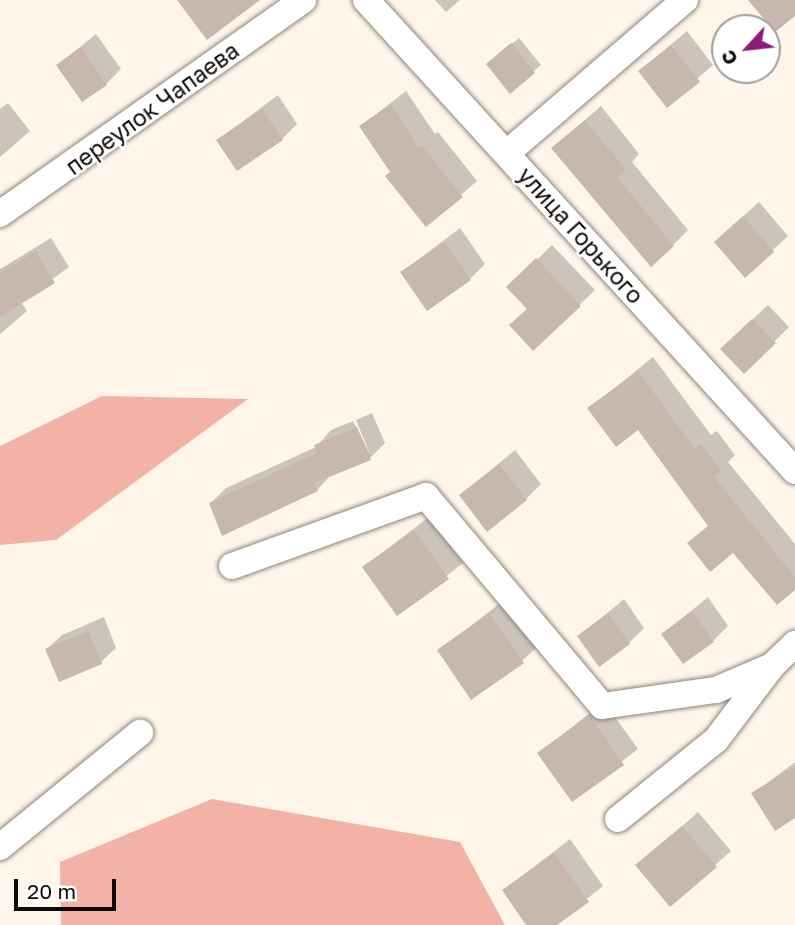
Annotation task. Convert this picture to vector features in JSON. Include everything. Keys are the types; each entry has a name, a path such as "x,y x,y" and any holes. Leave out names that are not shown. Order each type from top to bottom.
{"street":[{"name":"переулок Чапаева","path":"0,214 303,0"},
{"name":"улица Горького","path":"366,0 795,471"},
{"path":"507,153 685,0"},
{"path":"233,566 426,496 602,706 716,690 772,666"},
{"path":"618,819 716,740 772,666 795,644"},
{"path":"0,847 141,733"}],"shaded area":[{"path":"102,396 248,399 56,540 0,545 0,446"},
{"path":"212,799 460,842 505,925 61,925 60,862"}],"building":[{"path":"177,0 260,0 207,40"},
{"path":"748,0 795,0 795,16 781,27 781,14 760,14"},
{"path":"511,43 535,73 510,94 486,64"},
{"path":"671,45 700,82 667,108 638,71"},
{"path":"81,47 107,85 82,102 56,65"},
{"path":"391,104 419,148 422,146 463,197 426,227 385,176 390,172 359,126"},
{"path":"262,109 283,140 237,171 216,140"},
{"path":"585,120 626,170 617,177 674,246 651,267 551,148"},
{"path":"743,216 774,252 745,278 714,242"},
{"path":"445,242 471,280 427,311 400,272"},
{"path":"36,251 55,283 0,317 0,273"},
{"path":"536,258 581,306 533,351 509,325 527,309 506,287"},
{"path":"752,319 776,343 744,374 720,349"},
{"path":"638,371 695,449 701,444 721,471 714,477 795,577 795,590 777,605 733,553 710,572 687,543 708,526 638,430 616,447 587,408"},
{"path":"357,427 371,460 314,483 318,491 222,536 209,503 317,453 314,445"},
{"path":"499,464 527,500 487,532 459,495"},
{"path":"414,530 449,579 397,616 362,567"},
{"path":"692,611 714,642 683,664 661,634"},
{"path":"489,613 524,663 471,700 437,650"},
{"path":"608,613 630,644 599,667 577,636"},
{"path":"89,631 102,664 59,682 45,649"},
{"path":"589,715 624,765 572,802 537,753"},
{"path":"795,766 795,818 775,831 751,793"},
{"path":"682,826 717,867 670,907 635,865"},
{"path":"554,853 589,902 557,925 526,925 502,890"}]}
